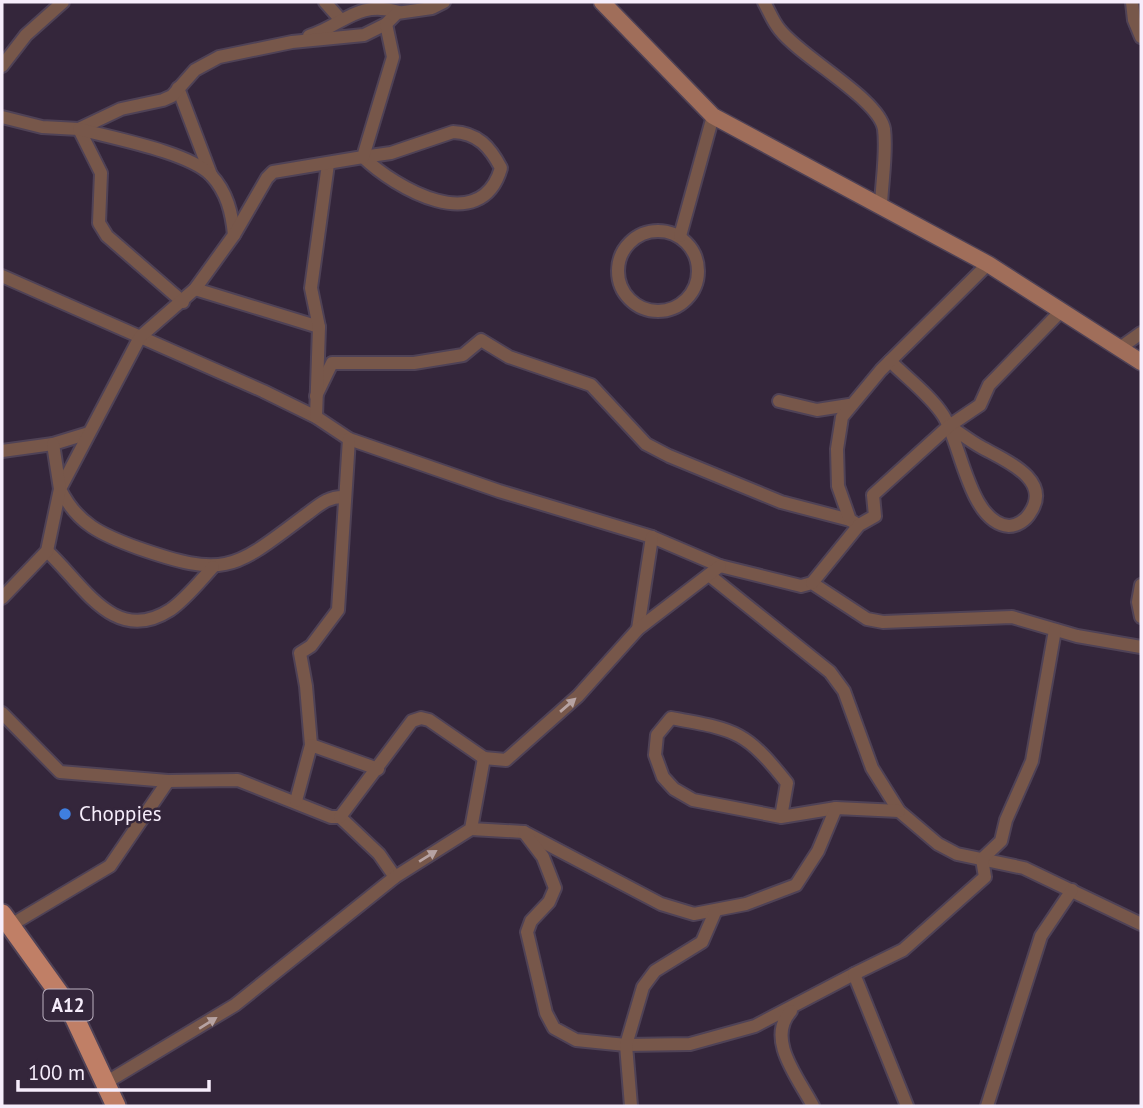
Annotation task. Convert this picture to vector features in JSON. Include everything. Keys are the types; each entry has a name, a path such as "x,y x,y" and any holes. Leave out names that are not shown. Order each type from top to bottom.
{"main road":[{"name":"A12","path":"7,920 71,1010 117,1106"}],"street":[{"path":"2,66 26,35 63,2"},
{"path":"325,2 340,19"},
{"path":"79,129 121,109 163,100 195,70 219,57 292,42 352,37 386,24 397,13 432,8 444,2"},
{"path":"602,2 713,116 988,264 1141,362"},
{"path":"764,2 779,30 846,88 867,101 879,116 884,130 881,205"},
{"path":"1132,2 1141,37"},
{"path":"292,42 329,29 340,19 362,7 381,5 399,12 397,13"},
{"path":"362,157 393,57 386,24"},
{"path":"178,88 211,175 227,199 234,235"},
{"path":"680,236 713,116"},
{"path":"2,117 42,127 79,129 180,158 211,175"},
{"path":"79,129 101,173 99,223 107,236 183,302"},
{"path":"2,598 47,551 61,489 140,337 195,289 234,235 260,186 274,172 328,164 362,157 391,153 453,132 470,133 491,149 501,168 497,184 474,200 453,203 429,200 401,188 362,157"},
{"path":"316,417 319,327 311,288 328,164"},
{"path":"649,231 665,231 680,236 691,247 698,262 698,278 693,292 682,304 667,310 652,311 637,305 625,294 619,280 618,264 624,249 635,238 649,231"},
{"path":"855,523 838,486 837,449 842,416 890,361 988,264"},
{"path":"2,276 316,417 349,439 499,491 652,537 720,566 801,586 812,583 855,523 875,516 873,495 949,426 980,405 989,385 1061,311"},
{"path":"195,289 319,327"},
{"path":"1120,348 1141,333"},
{"path":"316,396 332,363 414,363 463,355 481,340 509,358 591,385 646,444 669,456 781,502 855,523"},
{"path":"890,361 941,412 949,426 970,486 985,512 997,523 1011,526 1026,519 1035,506 1037,491 1031,480 1018,467 949,426"},
{"path":"779,401 817,410 849,405"},
{"path":"2,451 53,444 89,433"},
{"path":"296,801 311,745 300,653 311,646 336,617 338,610 349,439"},
{"path":"53,444 61,489 69,507 100,534 176,561 213,568"},
{"path":"47,551 102,609 124,621 145,621 172,608 213,568 253,554 325,500 345,497"},
{"path":"638,629 652,537"},
{"path":"340,817 412,721 421,718 484,758 506,760 578,696 638,629 720,566"},
{"path":"709,575 830,672 844,691 872,768 899,811 938,844 957,853 1024,868 1141,924"},
{"path":"812,583 867,619 883,622 989,615 1012,617 1106,642 1141,647"},
{"path":"1141,585 1138,603 1141,617"},
{"path":"982,859 1001,841 1006,820 1029,771 1055,630"},
{"path":"2,713 60,772 168,781 238,780 331,817 340,817 379,853 395,877"},
{"path":"781,817 787,783 757,746 726,728 671,718 657,735 654,755 663,777 674,789 693,800 781,817 836,808 899,811"},
{"path":"311,745 378,768"},
{"path":"471,829 484,758"},
{"path":"7,920 110,866 168,781"},
{"path":"107,1082 235,1005 395,877 471,829 524,832 661,904 694,914 746,904 796,885 818,851 836,808"},
{"path":"524,832 543,857 555,888 549,902 531,921 527,932 546,1013 554,1028 576,1040 626,1045 690,1044 755,1027 903,950 931,928 985,877 982,859"},
{"path":"987,1106 1041,936 1072,890"},
{"path":"631,1106 626,1045 647,978 702,942 715,912"},
{"path":"854,974 907,1106"},
{"path":"802,1001 782,1021 779,1037 813,1106"}],"place":[{"name":"Choppies","path":"65,814"}]}
